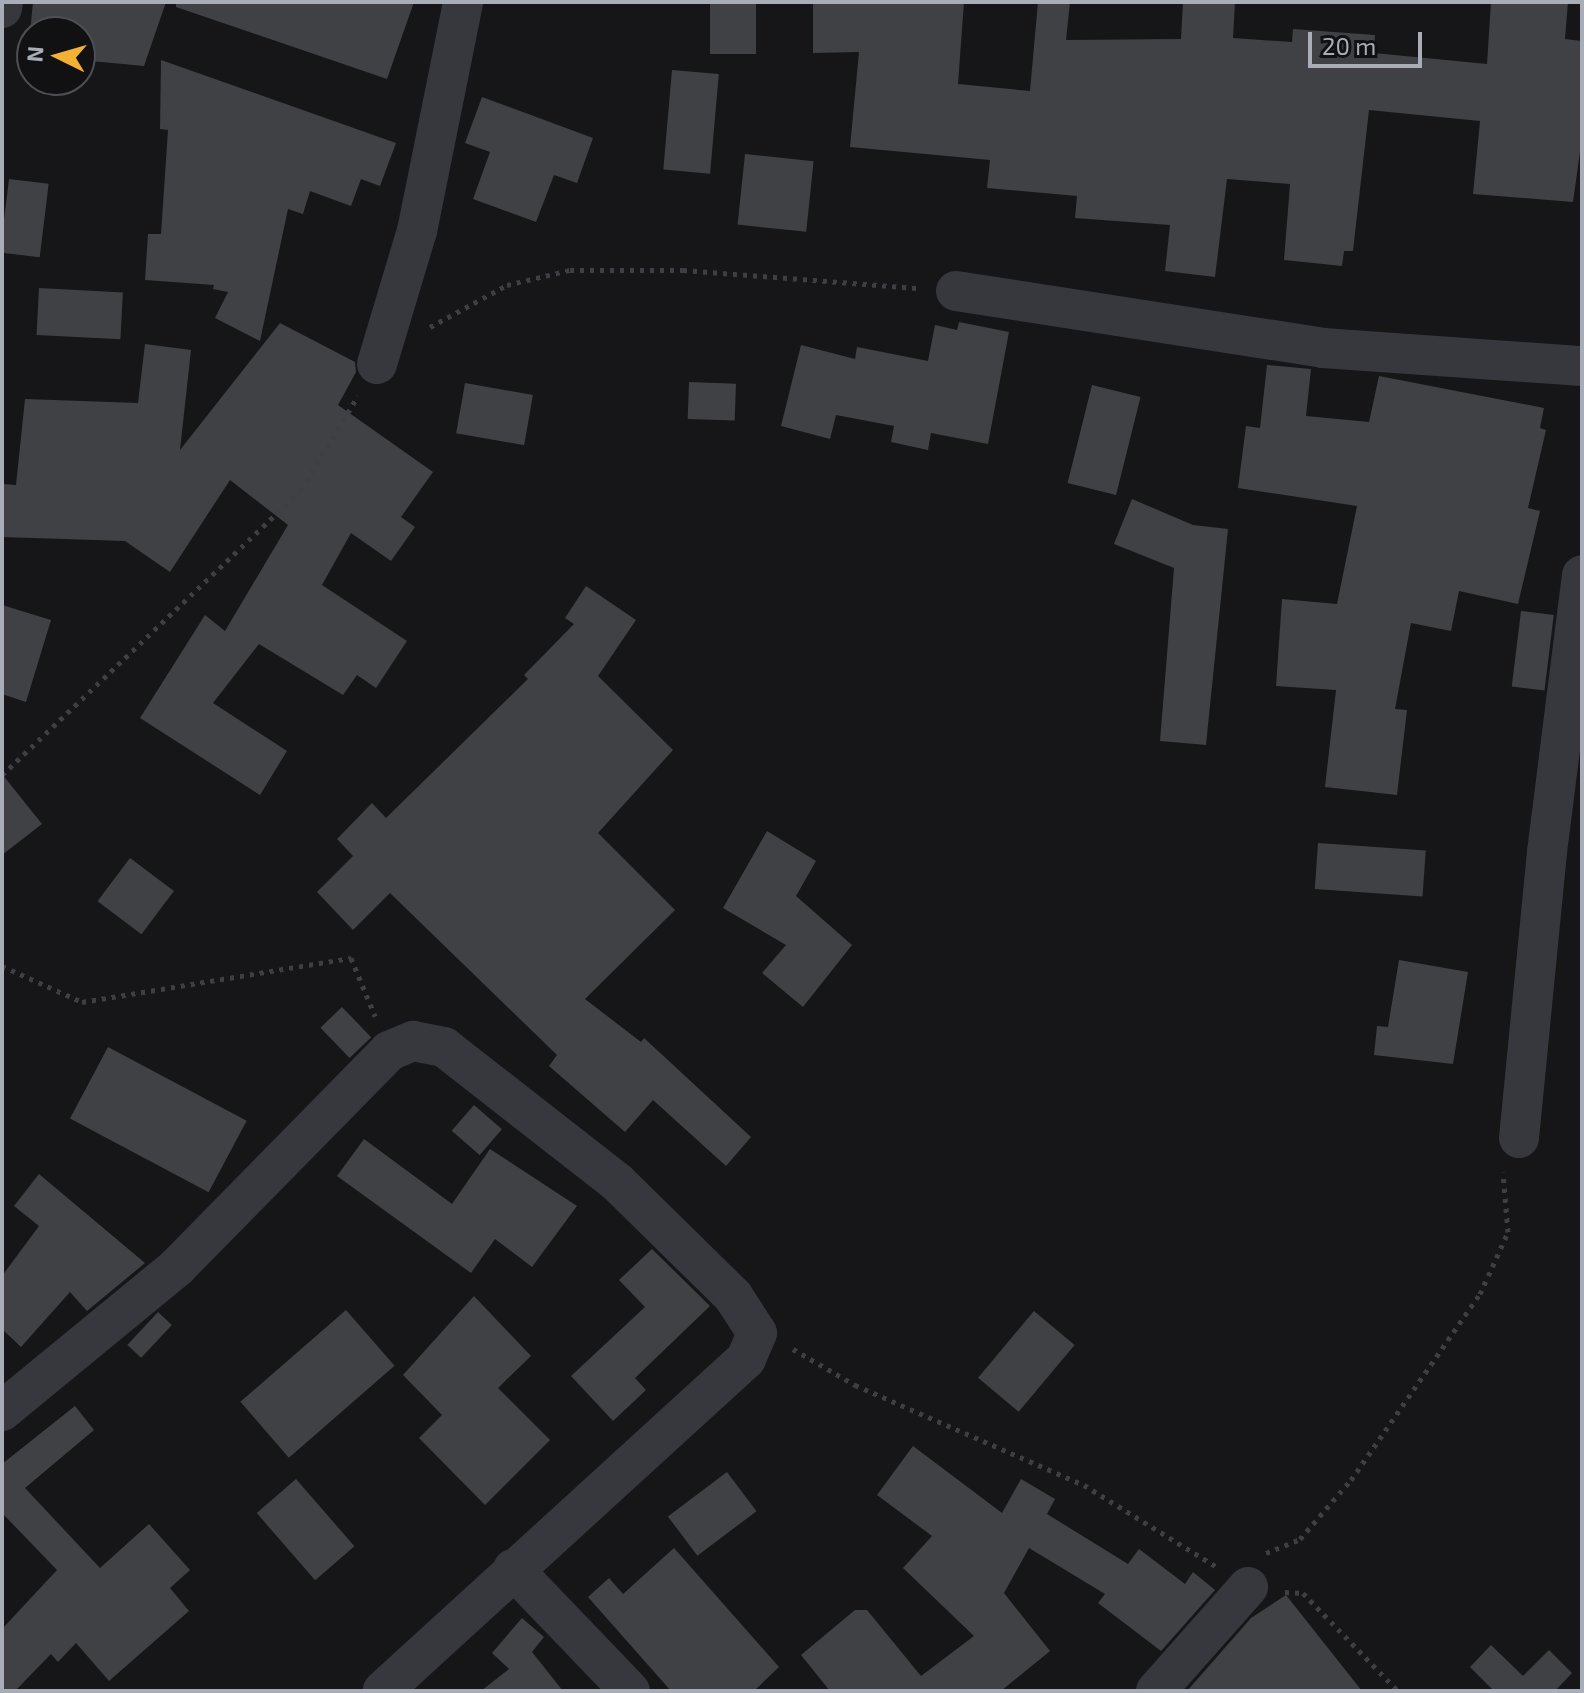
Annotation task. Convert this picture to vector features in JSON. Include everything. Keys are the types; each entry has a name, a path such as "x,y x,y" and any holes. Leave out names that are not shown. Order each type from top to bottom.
{"street":[{"path":"377,364 417,231 463,2"},
{"path":"956,291 1323,348 1582,366"},
{"path":"1519,1138 1547,852 1582,575"},
{"path":"2,1411 177,1267 389,1051 413,1041 444,1047 617,1182 733,1296 757,1333 746,1359 383,1691"},
{"path":"513,1569 630,1691"},
{"path":"1156,1691 1252,1572"}],"path":[{"path":"2,775 301,490 377,364 407,339 507,285 570,270 683,270 956,291"},
{"path":"2,966 82,1002 351,958 389,1051"},
{"path":"1252,1572 1300,1539 1341,1492 1480,1294 1508,1232 1503,1172 1519,1138"},
{"path":"757,1333 855,1385 1084,1485 1252,1572 1303,1593 1398,1691"}],"building":[{"path":"33,2 166,2 144,66 96,62 96,16 32,16"},
{"path":"176,2 414,2 387,79 176,7"},
{"path":"710,2 756,2 756,54 710,54"},
{"path":"813,2 964,2 958,84 1030,91 1038,2 1070,2 1066,40 1181,39 1183,2 1235,2 1233,38 1292,42 1293,29 1375,35 1374,53 1487,64 1491,2 1568,2 1565,39 1582,41 1582,137 1573,202 1473,194 1480,121 1369,110 1353,251 1344,251 1342,266 1284,260 1290,184 1227,179 1215,277 1165,271 1170,225 1075,218 1077,196 987,188 990,160 850,147 859,52 813,53"},
{"path":"161,60 396,143 380,186 361,179 351,206 310,191 303,214 288,209 260,341 215,318 228,292 213,289 214,285 145,280 148,234 161,234 168,130 160,129"},
{"path":"672,70 719,74 710,174 663,170"},
{"path":"482,97 593,138 577,183 554,175 536,222 473,199 490,152 465,143"},
{"path":"745,154 814,161 806,232 738,225"},
{"path":"9,179 49,184 40,257 2,253"},
{"path":"39,288 123,292 120,339 37,335"},
{"path":"959,322 1009,332 988,444 931,433 928,450 891,442 894,426 836,415 830,439 781,426 801,345 855,359 857,347 928,361 935,325 957,330"},
{"path":"280,323 355,362 356,372 338,405 433,472 401,517 415,527 391,561 351,533 322,585 407,641 376,688 357,675 343,695 259,644 213,703 287,751 260,795 140,718 205,615 225,631 288,525 230,480 170,572 125,541 2,537 4,484 16,485 25,399 138,403 145,344 191,350 180,450"},
{"path":"1267,365 1311,369 1306,416 1369,422 1379,376 1544,408 1540,428 1546,430 1528,508 1540,511 1518,604 1459,591 1451,631 1411,623 1395,709 1407,710 1397,795 1325,787 1336,690 1276,686 1282,599 1337,604 1357,506 1238,488 1246,426 1260,428"},
{"path":"689,382 736,384 735,421 688,419"},
{"path":"465,383 533,395 524,445 456,433"},
{"path":"1092,385 1141,397 1116,495 1068,483"},
{"path":"1132,499 1193,525 1228,529 1206,745 1160,741 1174,568 1114,544"},
{"path":"586,586 636,620 598,676 673,750 598,833 675,910 585,999 641,1042 644,1038 751,1137 726,1166 653,1100 625,1132 549,1066 557,1055 390,893 353,930 317,892 353,856 337,839 372,803 386,818 528,679 524,675 574,624 565,618"},
{"path":"2,605 51,620 26,702 2,694"},
{"path":"1521,611 1554,615 1544,690 1512,686"},
{"path":"2,774 42,824 2,855"},
{"path":"767,831 816,861 796,896 852,945 803,1007 762,973 786,945 723,908"},
{"path":"1318,843 1426,851 1423,896 1315,889"},
{"path":"130,858 174,891 141,934 98,901"},
{"path":"1399,960 1468,972 1453,1064 1374,1055 1377,1026 1388,1027"},
{"path":"342,1007 371,1037 350,1058 320,1028"},
{"path":"108,1047 247,1121 209,1192 70,1119"},
{"path":"474,1105 502,1129 480,1155 452,1131"},
{"path":"364,1139 452,1204 490,1149 577,1206 532,1267 495,1239 471,1273 337,1176"},
{"path":"39,1174 145,1263 87,1311 70,1292 21,1347 2,1329 2,1276 39,1226 14,1206"},
{"path":"652,1249 710,1306 635,1378 646,1390 613,1421 571,1376 645,1307 619,1280"},
{"path":"474,1296 531,1356 498,1388 550,1440 485,1505 419,1438 442,1415 403,1375"},
{"path":"346,1310 395,1366 289,1458 240,1402"},
{"path":"1034,1311 1075,1345 1019,1412 978,1378"},
{"path":"158,1312 172,1325 141,1358 127,1345"},
{"path":"75,1406 94,1430 25,1488 100,1568 149,1524 190,1570 170,1588 189,1611 109,1681 76,1643 58,1662 51,1654 15,1691 2,1691 2,1629 57,1570 2,1513 2,1464"},
{"path":"913,1446 1002,1513 1021,1479 1055,1499 1047,1514 1128,1564 1139,1549 1185,1584 1193,1572 1215,1590 1161,1651 1098,1603 1105,1594 1029,1548 1004,1593 1050,1651 1001,1691 830,1691 801,1655 855,1610 867,1610 921,1676 974,1636 903,1568 932,1536 877,1495"},
{"path":"727,1472 756,1511 697,1556 668,1517"},
{"path":"296,1479 354,1546 315,1580 257,1513"},
{"path":"674,1548 779,1667 754,1691 671,1691 588,1597 609,1578 623,1594"},
{"path":"1286,1595 1362,1691 1187,1691 1251,1618"},
{"path":"522,1618 544,1637 532,1652 563,1691 481,1691 509,1669 492,1653"},
{"path":"1491,1645 1523,1676 1549,1650 1572,1673 1555,1691 1494,1691 1470,1667"}]}
